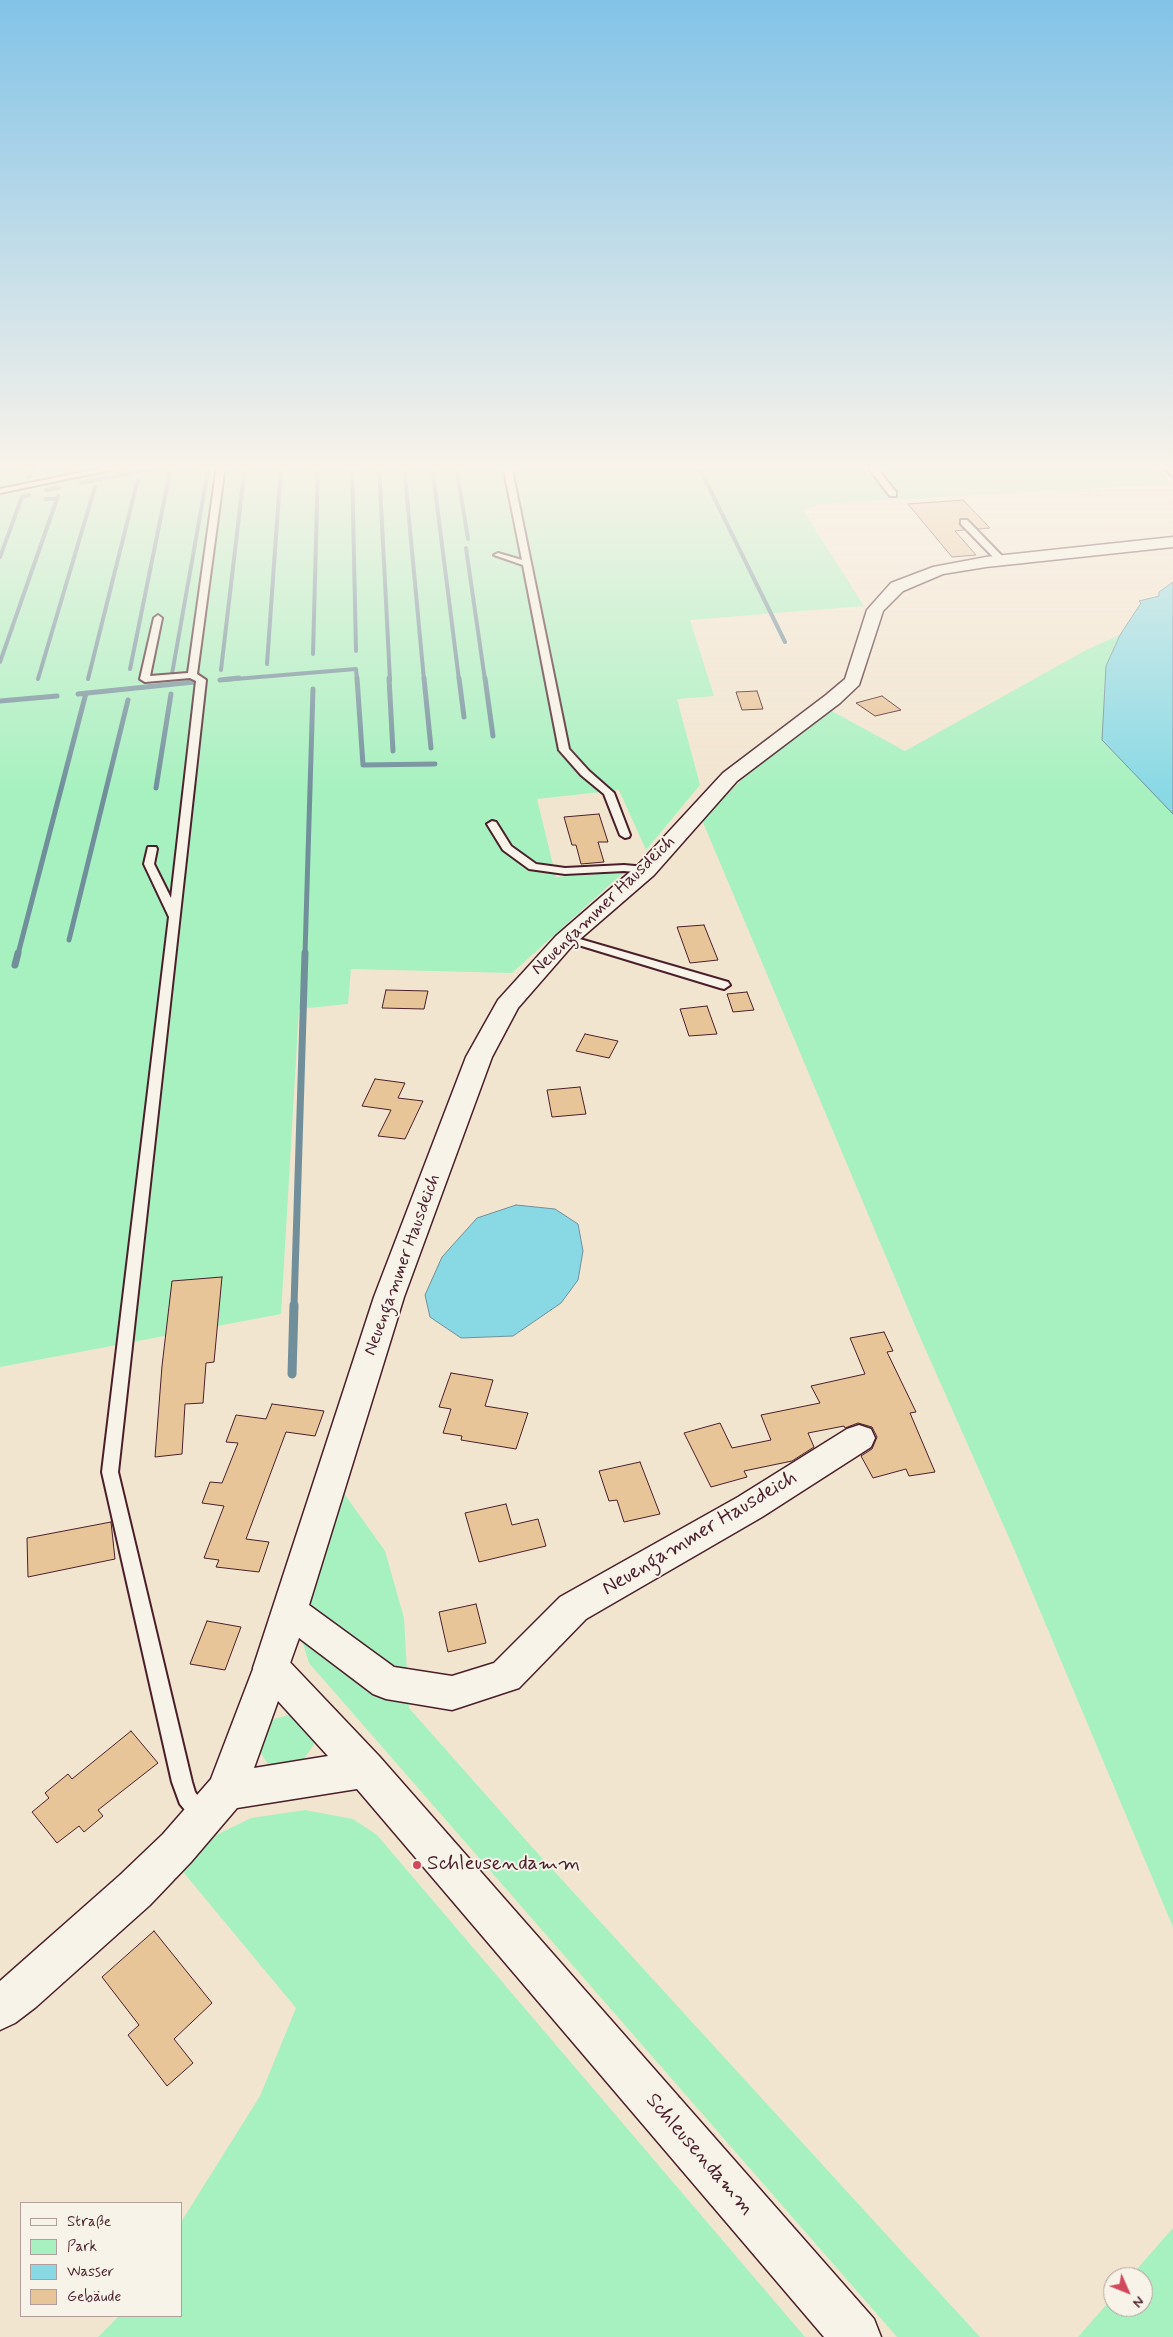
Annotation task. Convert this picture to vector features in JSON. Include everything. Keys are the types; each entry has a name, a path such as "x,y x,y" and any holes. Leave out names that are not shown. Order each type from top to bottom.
{"street":[{"name":"Neuengammer Hausdeich","path":"0,2008 21,1992 135,1890 215,1804 271,1668 389,1296 479,1057 507,1005 566,938 646,870 730,777 833,699 853,681 875,610 897,587 929,574"},
{"name":"Neuengammer Hausdeich","path":"290,1611 386,1682 452,1693 506,1676 573,1608 750,1507 859,1438"},
{"name":"Schleusendamm","path":"271,1668 365,1769 856,2337"},
{"path":"215,1804 365,1769"}],"lane":[{"path":"192,675 206,574"},
{"path":"529,574 564,750 585,773 609,793 625,835"},
{"path":"158,618 144,679 192,675 201,680 176,917 110,1472 182,1782 187,1797 215,1804"},
{"path":"492,824 508,848 533,867 565,871 624,868 646,870"},
{"path":"152,849 149,864 176,917"},
{"path":"566,938 724,985"}],"green space":[{"path":"0,574 844,574 864,606 690,620 714,696 677,699 700,785 646,850 619,790 537,799 556,877 624,872 512,973 351,969 348,1004 299,1009 281,1314 0,1367"},
{"path":"1120,635 1106,666 1173,814 1173,1927 1014,1549 916,1328 702,820 741,780 828,709 905,751 1088,649"},
{"path":"343,1492 385,1551 404,1618 409,1708 532,1847 980,2337 897,2337 309,1663 300,1634"},
{"path":"292,1714 315,1734 315,1743 304,1759 296,1765 276,1767 268,1764 258,1749 266,1725 274,1719"},
{"path":"305,1810 353,1819 377,1835 805,2337 98,2337 118,2317 182,2317 182,2220 260,2096 296,2008 179,1867 210,1838 251,1818"},
{"path":"1173,2228 1173,2337 1078,2337 1103,2308 1103,2317 1153,2317 1153,2267 1139,2267"}],"water":[{"path":"1173,582 1173,814 1102,740 1106,666 1120,635 1141,603 1139,601 1159,596 1159,592"},
{"path":"516,1205 555,1209 578,1224 583,1251 578,1280 561,1303 513,1336 461,1338 430,1317 425,1295 442,1257 477,1218"}],"building":[{"path":"757,691 763,709 742,710 736,692"},
{"path":"882,696 901,710 875,716 856,703"},
{"path":"599,814 608,842 598,842 604,862 581,864 576,845 572,845 564,817"},
{"path":"704,925 718,960 690,963 677,927"},
{"path":"386,990 428,991 424,1009 382,1008"},
{"path":"747,992 754,1010 733,1012 727,994"},
{"path":"707,1006 717,1034 689,1036 680,1009"},
{"path":"585,1034 618,1041 609,1058 576,1051"},
{"path":"375,1079 405,1083 398,1098 423,1101 405,1139 378,1136 391,1110 362,1106"},
{"path":"580,1087 586,1114 552,1117 547,1090"},
{"path":"222,1277 214,1362 206,1363 203,1403 185,1404 182,1454 155,1457 162,1366 172,1281"},
{"path":"884,1332 893,1351 887,1352 916,1412 910,1413 935,1472 909,1476 906,1469 873,1478 861,1456 872,1449 877,1437 872,1427 858,1423 845,1428 844,1426 808,1433 814,1447 792,1461 744,1471 747,1477 711,1487 684,1433 720,1423 732,1448 771,1440 761,1415 820,1403 811,1386 865,1374 850,1338"},
{"path":"451,1373 493,1380 485,1406 528,1413 516,1449 461,1440 462,1436 443,1433 451,1409 439,1407"},
{"path":"272,1404 324,1411 315,1436 286,1432 246,1539 269,1542 259,1572 216,1567 219,1560 204,1558 224,1506 202,1503 210,1482 222,1483 238,1443 226,1442 236,1415 266,1419"},
{"path":"640,1462 660,1514 624,1522 617,1500 609,1501 599,1471"},
{"path":"506,1504 512,1525 538,1519 546,1546 479,1562 465,1513"},
{"path":"111,1522 115,1559 28,1577 27,1538"},
{"path":"476,1604 486,1643 448,1652 439,1612"},
{"path":"207,1621 241,1627 225,1670 190,1664"},
{"path":"131,1731 158,1763 98,1810 103,1816 84,1832 79,1826 57,1843 32,1812 49,1798 45,1793 68,1774 72,1779"},
{"path":"154,1931 212,2003 174,2039 193,2063 167,2086 128,2035 139,2025 102,1977"}],"waterway":[{"path":"0,662 31,574"},
{"path":"38,679 69,574"},
{"path":"88,679 114,574"},
{"path":"130,669 149,574"},
{"path":"172,674 190,574"},
{"path":"221,670 232,574"},
{"path":"267,664 273,574"},
{"path":"313,654 315,574"},
{"path":"354,574 356,651"},
{"path":"385,574 390,680"},
{"path":"414,574 424,680"},
{"path":"446,574 459,680"},
{"path":"470,574 485,680"},
{"path":"752,574 785,642"},
{"path":"223,680 356,669 357,680"},
{"path":"220,680 239,678"},
{"path":"357,678 363,765 435,764"},
{"path":"389,678 393,751"},
{"path":"424,678 431,748"},
{"path":"459,678 464,717"},
{"path":"485,678 493,736"},
{"path":"86,693 194,682"},
{"path":"305,954 313,689"},
{"path":"18,954 86,693"},
{"path":"78,694 86,693"},
{"path":"156,788 171,694"},
{"path":"0,701 57,696"},
{"path":"69,940 128,700"},
{"path":"15,965 18,953"},
{"path":"294,1306 305,953"},
{"path":"292,1374 294,1305"}],"place":[{"name":"Schleusendamm","path":"417,1865"}]}
